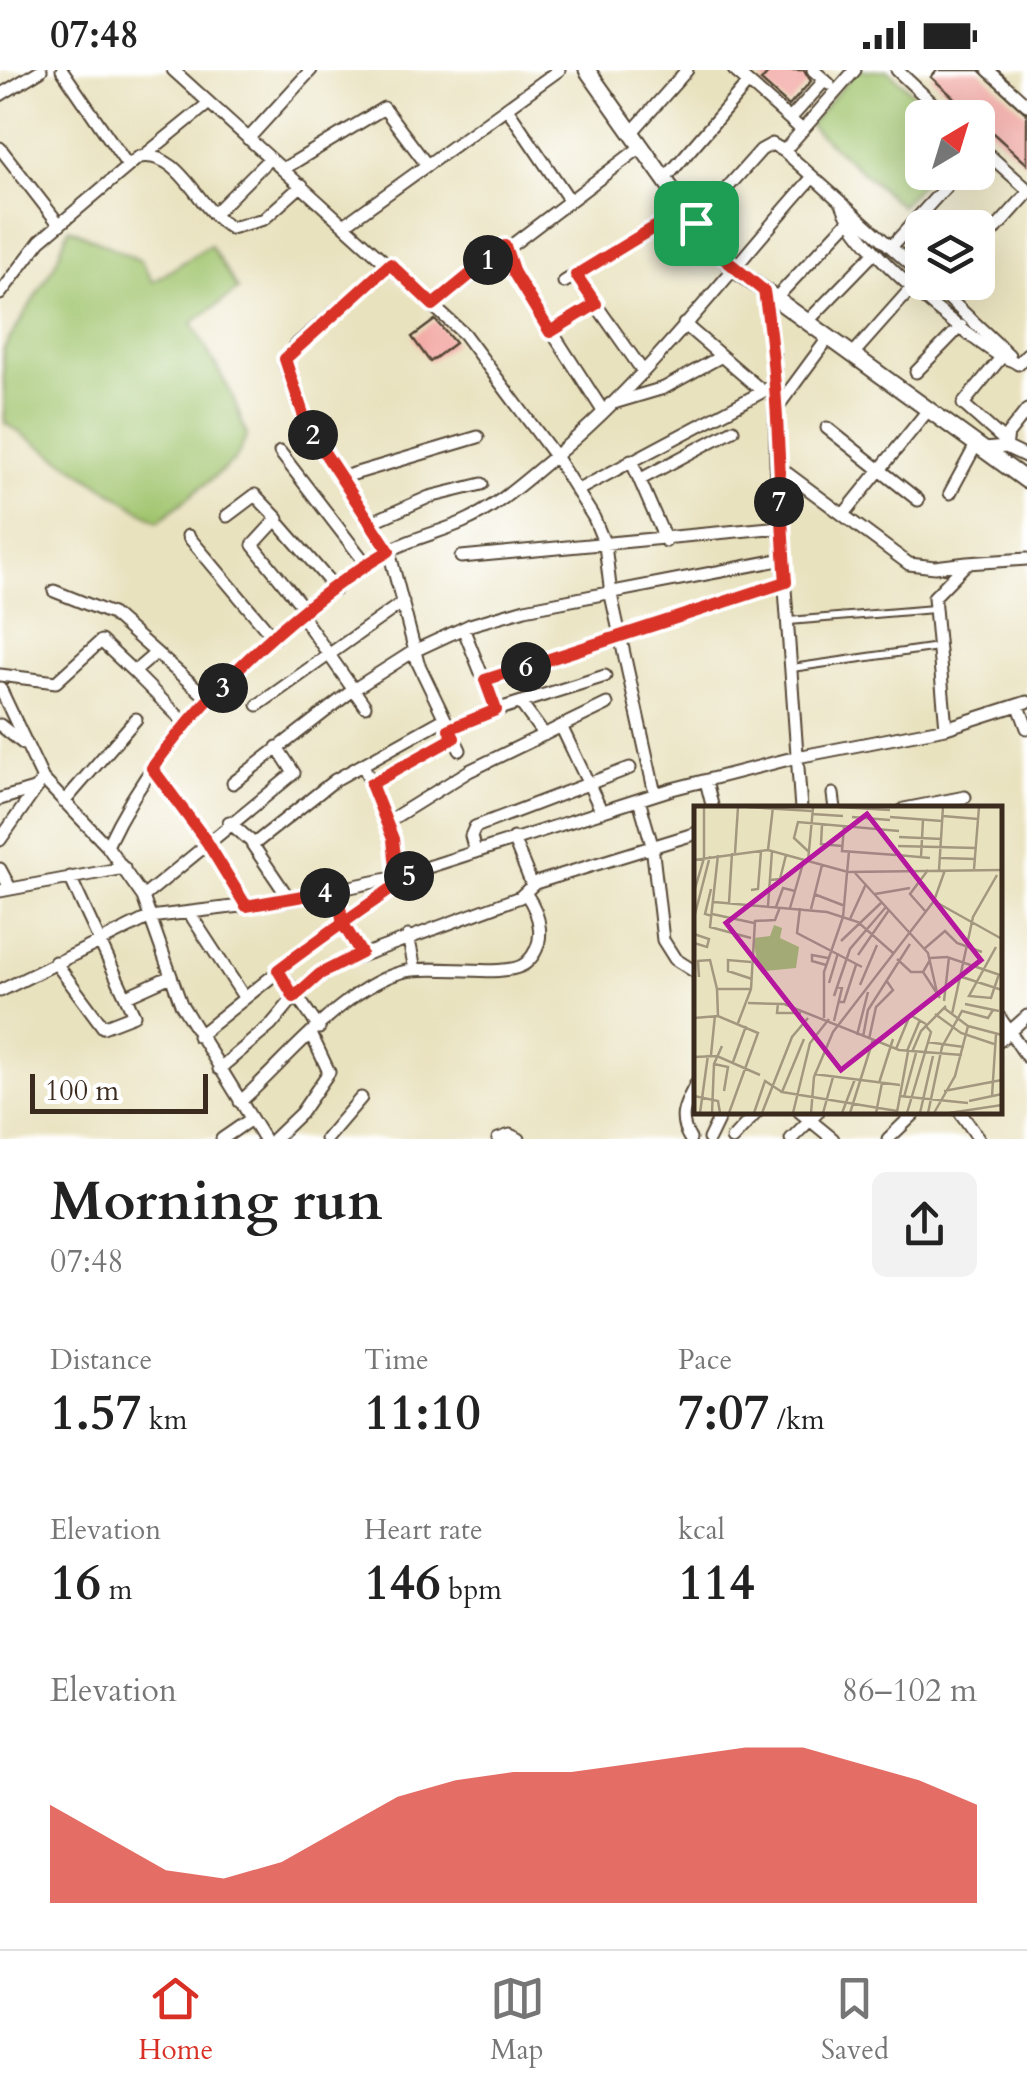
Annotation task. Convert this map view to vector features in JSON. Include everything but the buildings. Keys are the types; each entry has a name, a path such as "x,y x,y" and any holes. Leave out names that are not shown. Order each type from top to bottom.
{"street":[{"path":"0,95 41,70"},
{"path":"62,70 128,166"},
{"path":"248,139 311,70"},
{"path":"344,225 558,70"},
{"path":"433,305 636,139 687,70"},
{"path":"734,70 801,129"},
{"path":"814,70 836,90"},
{"path":"784,151 855,70"},
{"path":"897,70 930,100"},
{"path":"910,81 920,70"},
{"path":"988,70 1027,105"},
{"path":"181,72 209,103 433,305 497,373 578,490 605,544 611,595 655,794"},
{"path":"594,73 664,179 733,268 1027,482"},
{"path":"790,120 824,80"},
{"path":"664,179 748,84"},
{"path":"0,294 22,262 59,224 209,103"},
{"path":"283,169 384,108 427,165"},
{"path":"507,108 568,198"},
{"path":"696,223 761,150 772,144 905,262"},
{"path":"0,148 59,224"},
{"path":"144,156 175,168 231,228 264,218 302,186"},
{"path":"214,214 270,158"},
{"path":"995,163 1027,192 995,230"},
{"path":"107,846 152,768 188,725 274,638 389,551 472,518 555,456 642,370 812,178"},
{"path":"892,247 943,190"},
{"path":"642,370 596,304 570,278 686,208"},
{"path":"849,214 875,252 905,270"},
{"path":"801,806 776,465 769,295 849,214"},
{"path":"505,246 514,273 550,332 606,408"},
{"path":"808,321 875,252"},
{"path":"390,264 285,359 307,426 389,551 414,650 452,734"},
{"path":"852,354 905,296"},
{"path":"938,300 961,326 1015,360"},
{"path":"950,300 1015,360"},
{"path":"550,332 596,304"},
{"path":"684,324 761,390"},
{"path":"916,372 961,326"},
{"path":"776,409 829,337"},
{"path":"606,408 664,388 720,357"},
{"path":"1015,360 963,404 1006,444 1027,457"},
{"path":"578,490 775,385"},
{"path":"844,514 929,409"},
{"path":"1006,444 1027,410"},
{"path":"827,428 918,500"},
{"path":"641,479 733,430"},
{"path":"340,478 478,437"},
{"path":"980,446 1006,444"},
{"path":"950,493 980,446"},
{"path":"280,452 367,566"},
{"path":"631,460 666,541"},
{"path":"776,465 909,564 935,568 1027,559"},
{"path":"372,522 429,497 482,484"},
{"path":"227,516 255,495 336,589"},
{"path":"278,520 253,545 304,613 365,706"},
{"path":"461,557 666,541 780,526"},
{"path":"188,536 274,638"},
{"path":"233,782 353,690 414,650 463,628 524,609 784,559"},
{"path":"946,728 934,609 938,591 967,563"},
{"path":"485,680 786,582"},
{"path":"54,591 112,614 211,701"},
{"path":"258,705 327,652 403,602"},
{"path":"463,628 496,710"},
{"path":"0,675 59,681 101,640 188,725"},
{"path":"134,672 156,652"},
{"path":"371,784 496,710 522,706 605,676"},
{"path":"0,688 28,746 40,784 64,802 107,846 143,898 198,1036 264,1139"},
{"path":"386,822 469,771 607,704"},
{"path":"1,989 98,939 150,918 290,900 397,877 655,794 798,757 946,728 1023,704 1027,728"},
{"path":"522,706 544,735"},
{"path":"64,802 136,719"},
{"path":"0,726 28,746"},
{"path":"562,726 592,783 602,812"},
{"path":"252,844 320,790 363,764 452,734"},
{"path":"143,898 229,822 294,773 277,747"},
{"path":"363,764 386,822 397,877"},
{"path":"152,768 207,842 246,906"},
{"path":"475,851 471,836 474,827 630,768"},
{"path":"706,781 712,806"},
{"path":"0,799 40,784"},
{"path":"0,840 40,784"},
{"path":"833,794 835,806"},
{"path":"919,806 964,797"},
{"path":"638,800 652,846 663,940 676,959 694,971"},
{"path":"229,822 252,844 290,900"},
{"path":"219,1069 271,1025 320,974 361,953 529,889 694,834"},
{"path":"240,1102 371,985 415,968 439,965 506,970 522,966 532,955 540,928 513,838"},
{"path":"0,869 5,890 124,868"},
{"path":"198,1036 278,970 415,872"},
{"path":"55,962 104,1027 134,1015 129,996 70,877"},
{"path":"337,890 343,924 361,953"},
{"path":"190,914 244,997"},
{"path":"408,936 415,968"},
{"path":"274,1139 302,1113 329,1072 316,1032 278,970"},
{"path":"129,996 171,976"},
{"path":"1027,1016 1004,1035 1027,1057"},
{"path":"690,1139 682,1127 682,1110 694,1088"},
{"path":"326,1139 361,1098"},
{"path":"709,1139 721,1114"},
{"path":"732,1139 755,1114"},
{"path":"791,1139 810,1114 832,1139"},
{"path":"888,1139 914,1114"},
{"path":"961,1114 979,1139"},
{"path":"222,1139 251,1119"},
{"path":"498,1139 520,1139"}],"lane":[{"path":"789,621 934,609"},
{"path":"792,668 938,647"}],"green space":[{"path":"857,70 887,70 921,100 905,100 905,190 915,190 901,206 809,125"},
{"path":"69,228 141,261 153,282 210,245 238,290 192,323 232,395 247,436 235,460 158,522 5,423 3,350 55,264"}],"route":[{"path":"696,223 686,208 576,275 596,304 550,332 514,273 505,246 433,305 390,264 294,346 285,359 307,426 389,551 274,638 220,691 152,768 207,842 246,906 337,890 343,924 361,953 320,974 294,997 278,970 328,932 343,924 415,872 397,877 393,839 371,784 454,738 449,729 496,710 485,680 786,582 776,465 774,357 764,291 733,268 696,223"}]}
